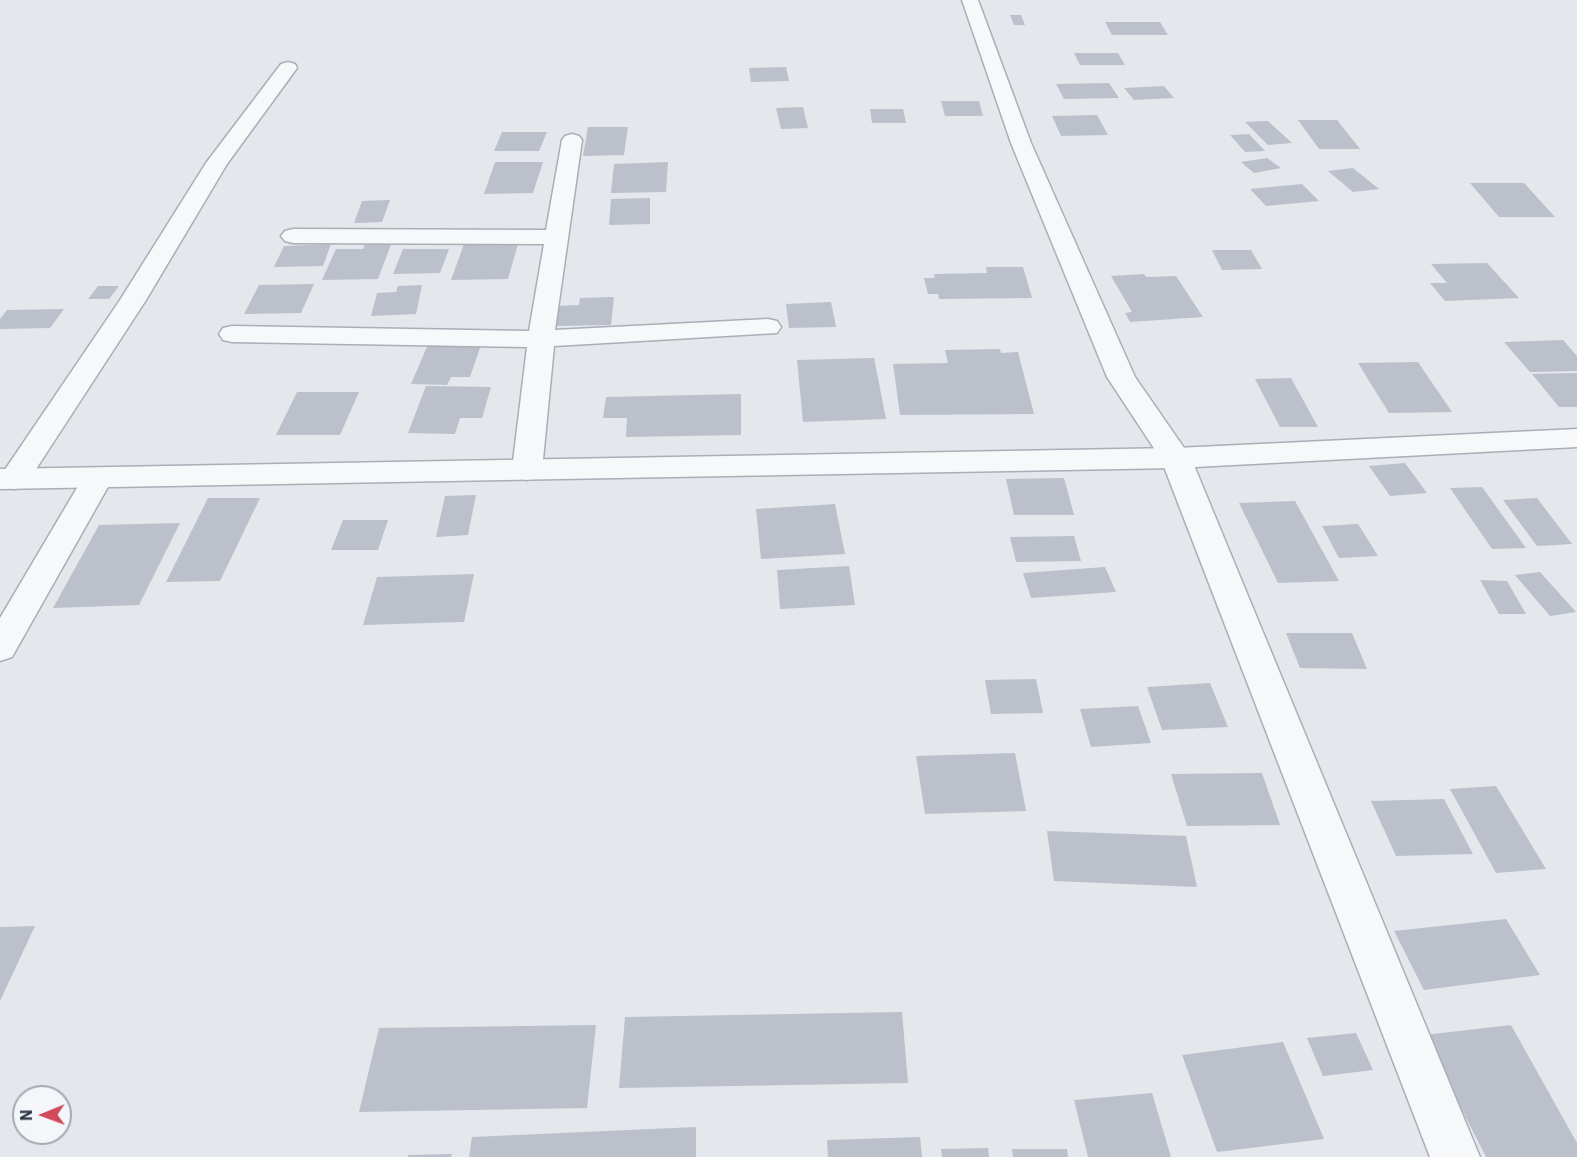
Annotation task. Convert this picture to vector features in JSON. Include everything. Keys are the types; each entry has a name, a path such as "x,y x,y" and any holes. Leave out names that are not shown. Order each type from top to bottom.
{"street":[{"path":"969,0 1021,143 1121,376 1176,458 1455,1157"},
{"path":"7,479 133,300 217,163 288,68"},
{"path":"527,470 541,339 572,140"},
{"path":"293,236 558,237"},
{"path":"232,334 541,339 768,327"},
{"path":"7,479 1176,458 1577,438"},
{"path":"0,648 98,478"}],"building":[{"path":"1010,15 1021,15 1025,25 1014,25"},
{"path":"1105,22 1160,22 1168,35 1112,35"},
{"path":"1074,53 1118,53 1125,65 1080,65"},
{"path":"786,67 789,81 751,82 749,68"},
{"path":"1109,83 1119,98 1064,99 1056,84"},
{"path":"1164,86 1174,98 1134,100 1124,88"},
{"path":"941,101 979,101 983,116 945,116"},
{"path":"803,107 808,128 781,129 776,108"},
{"path":"870,109 903,109 906,123 872,123"},
{"path":"1097,115 1108,135 1061,136 1052,116"},
{"path":"1298,120 1337,120 1360,149 1319,149"},
{"path":"1268,121 1292,143 1268,145 1245,122"},
{"path":"588,127 628,127 624,155 583,156"},
{"path":"502,132 547,132 539,151 494,151"},
{"path":"1249,134 1265,151 1245,152 1230,135"},
{"path":"1267,158 1281,168 1254,173 1241,162"},
{"path":"495,162 543,162 533,193 484,194"},
{"path":"668,162 666,192 611,193 614,164"},
{"path":"1353,168 1379,189 1353,192 1328,171"},
{"path":"1470,183 1524,183 1555,217 1499,217"},
{"path":"1302,184 1319,201 1266,206 1250,189"},
{"path":"650,198 650,224 609,225 611,199"},
{"path":"390,200 382,222 354,223 362,201"},
{"path":"393,239 378,279 322,280 336,249 363,249 367,240"},
{"path":"331,244 323,266 274,267 284,246"},
{"path":"464,244 518,244 508,279 451,280"},
{"path":"403,249 449,249 440,273 393,274"},
{"path":"1212,250 1251,250 1262,269 1222,270"},
{"path":"1487,263 1519,298 1445,301 1430,283 1447,283 1431,264"},
{"path":"986,267 1023,267 1032,298 939,299 938,294 928,294 924,278 935,278 934,274 987,273"},
{"path":"1144,274 1146,277 1176,276 1203,317 1130,322 1125,313 1132,312 1111,276"},
{"path":"314,284 301,313 244,314 259,285"},
{"path":"422,285 416,314 371,316 377,293 396,292 398,286"},
{"path":"98,286 119,286 109,299 88,299"},
{"path":"614,297 611,325 555,326 559,306 579,305 580,298"},
{"path":"831,302 836,327 789,328 786,304"},
{"path":"64,309 50,328 0,329 0,319 7,310"},
{"path":"1563,340 1577,356 1577,371 1530,372 1504,342"},
{"path":"429,342 482,342 470,377 451,377 447,385 411,384"},
{"path":"1000,349 1001,353 1018,352 1034,414 900,415 893,364 948,363 945,350"},
{"path":"874,358 886,419 803,422 797,360"},
{"path":"1418,362 1452,412 1389,413 1358,363"},
{"path":"1577,373 1577,407 1559,407 1532,374"},
{"path":"1291,378 1318,427 1280,427 1255,379"},
{"path":"426,386 491,387 482,418 460,418 455,434 408,433"},
{"path":"297,392 359,392 340,435 276,435"},
{"path":"741,394 741,435 626,437 627,418 603,418 606,397"},
{"path":"1405,463 1427,493 1390,496 1369,466"},
{"path":"1064,478 1074,515 1014,515 1006,479"},
{"path":"1482,487 1526,548 1492,549 1450,488"},
{"path":"476,495 468,535 436,537 445,496"},
{"path":"208,498 260,498 220,581 166,582"},
{"path":"1537,498 1572,544 1537,546 1503,500"},
{"path":"1295,501 1339,581 1278,583 1239,503"},
{"path":"835,504 845,554 761,559 756,509"},
{"path":"343,520 388,520 378,550 331,550"},
{"path":"180,523 139,605 53,608 99,525"},
{"path":"1358,524 1378,556 1339,558 1322,526"},
{"path":"1074,536 1081,561 1016,562 1010,537"},
{"path":"849,566 855,605 780,609 777,570"},
{"path":"1105,567 1116,592 1031,598 1023,573"},
{"path":"1540,572 1576,612 1550,616 1515,575"},
{"path":"474,574 464,622 363,625 377,577"},
{"path":"1480,580 1507,581 1526,614 1499,614"},
{"path":"1286,633 1352,633 1367,669 1300,668"},
{"path":"1036,679 1043,713 991,714 985,680"},
{"path":"1210,683 1228,727 1162,730 1147,687"},
{"path":"1138,706 1151,743 1091,747 1080,709"},
{"path":"1015,753 1026,811 925,814 916,756"},
{"path":"1262,773 1280,825 1187,826 1171,774"},
{"path":"1496,786 1546,869 1496,873 1450,789"},
{"path":"1444,799 1473,854 1396,856 1371,801"},
{"path":"1047,831 1186,836 1197,887 1054,881"},
{"path":"1506,919 1540,975 1424,990 1394,931"},
{"path":"35,926 0,1001 0,927"},
{"path":"902,1012 908,1083 619,1088 625,1017"},
{"path":"596,1025 587,1108 359,1112 379,1028"},
{"path":"1511,1025 1577,1143 1577,1157 1486,1157 1424,1035"},
{"path":"1356,1033 1373,1070 1323,1076 1307,1038"},
{"path":"1283,1042 1324,1139 1217,1152 1182,1055"},
{"path":"1152,1093 1171,1157 1088,1157 1074,1100"},
{"path":"696,1127 696,1157 469,1157 472,1137"},
{"path":"920,1137 922,1157 828,1157 827,1140"},
{"path":"988,1148 989,1157 942,1157 941,1149"},
{"path":"1012,1149 1067,1149 1068,1157 1013,1157"},
{"path":"452,1154 451,1157 408,1157 408,1155"}]}
